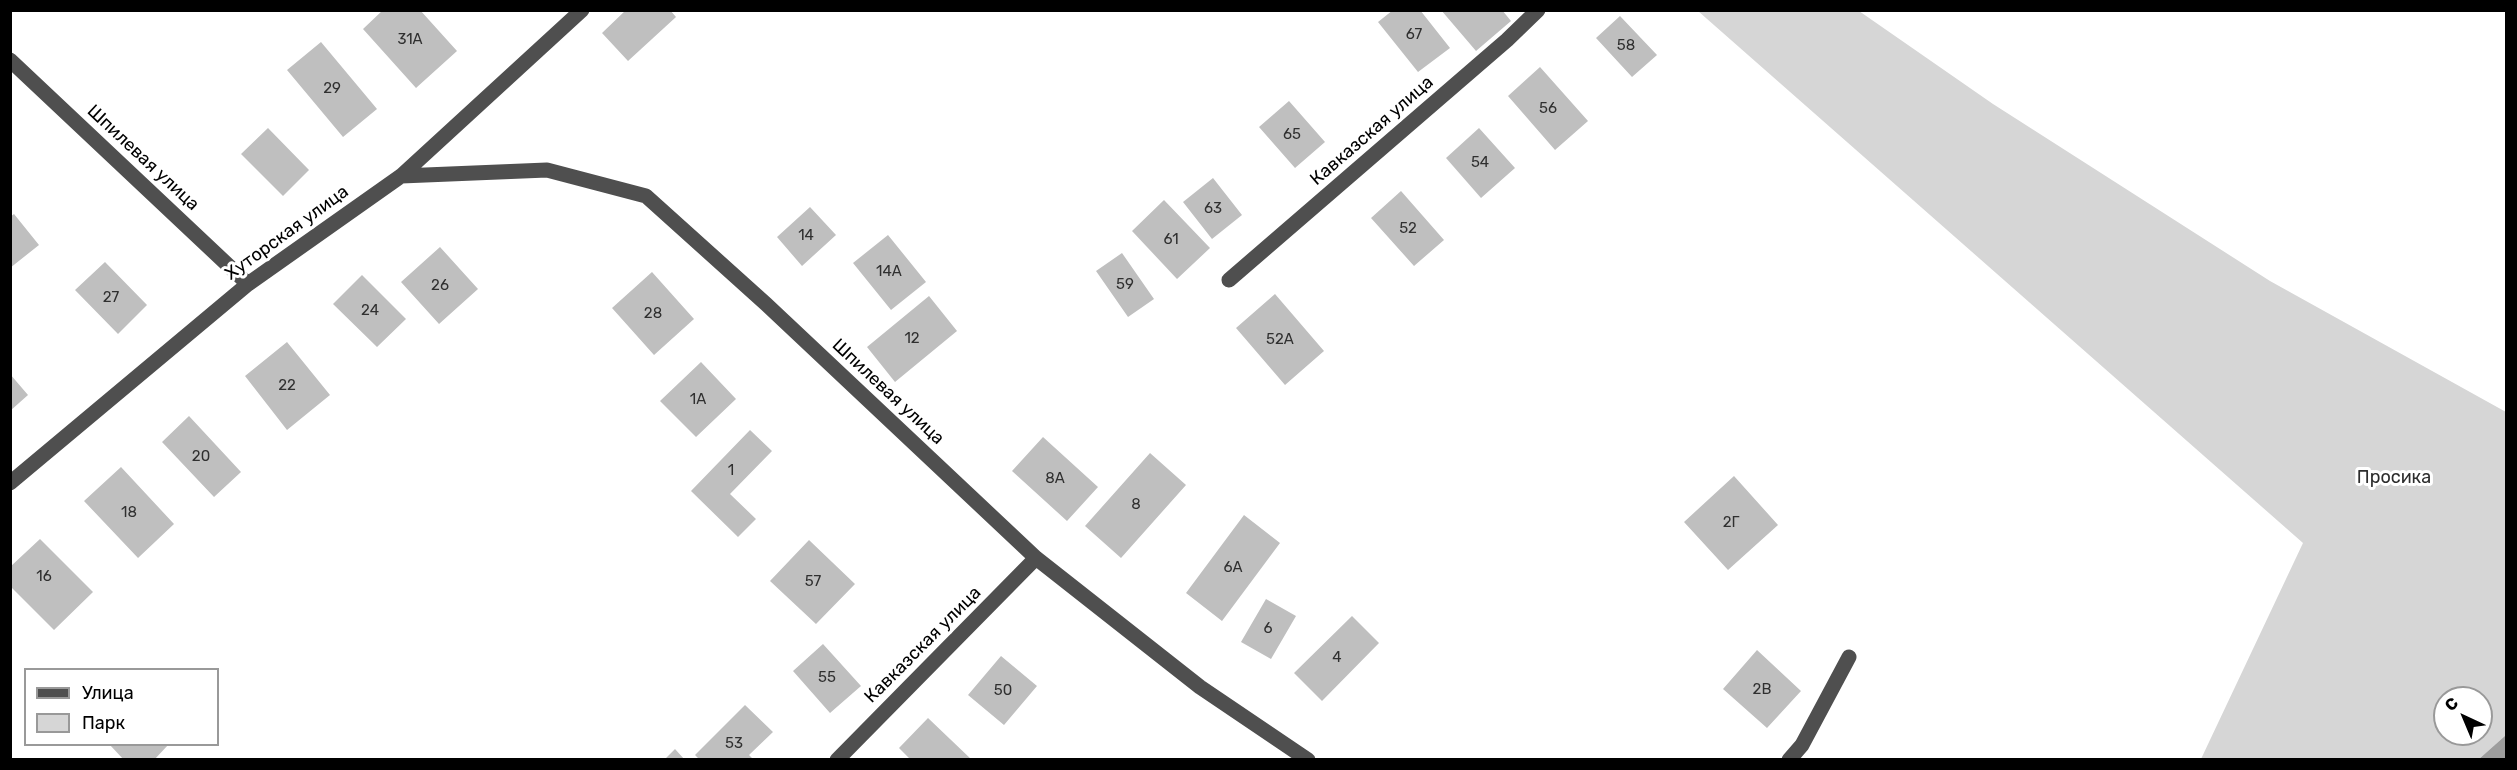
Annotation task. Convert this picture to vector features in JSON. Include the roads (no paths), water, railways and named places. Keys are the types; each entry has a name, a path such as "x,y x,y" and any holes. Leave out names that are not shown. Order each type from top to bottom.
{"street":[{"name":"Хуторская улица","path":"10,483 248,284 401,176 582,10"},
{"name":"Кавказская улица","path":"1229,280 1507,40 1538,10"},
{"name":"Шпилевая улица","path":"10,60 248,284"},
{"name":"Шпилевая улица","path":"401,176 547,170 646,196 766,304 1036,558 1200,687 1308,759"},
{"name":"Кавказская улица","path":"837,759 1036,558"},
{"path":"1789,759 1802,745 1849,657"}],"park label":[{"name":"Просика","path":"2394,478"}]}
